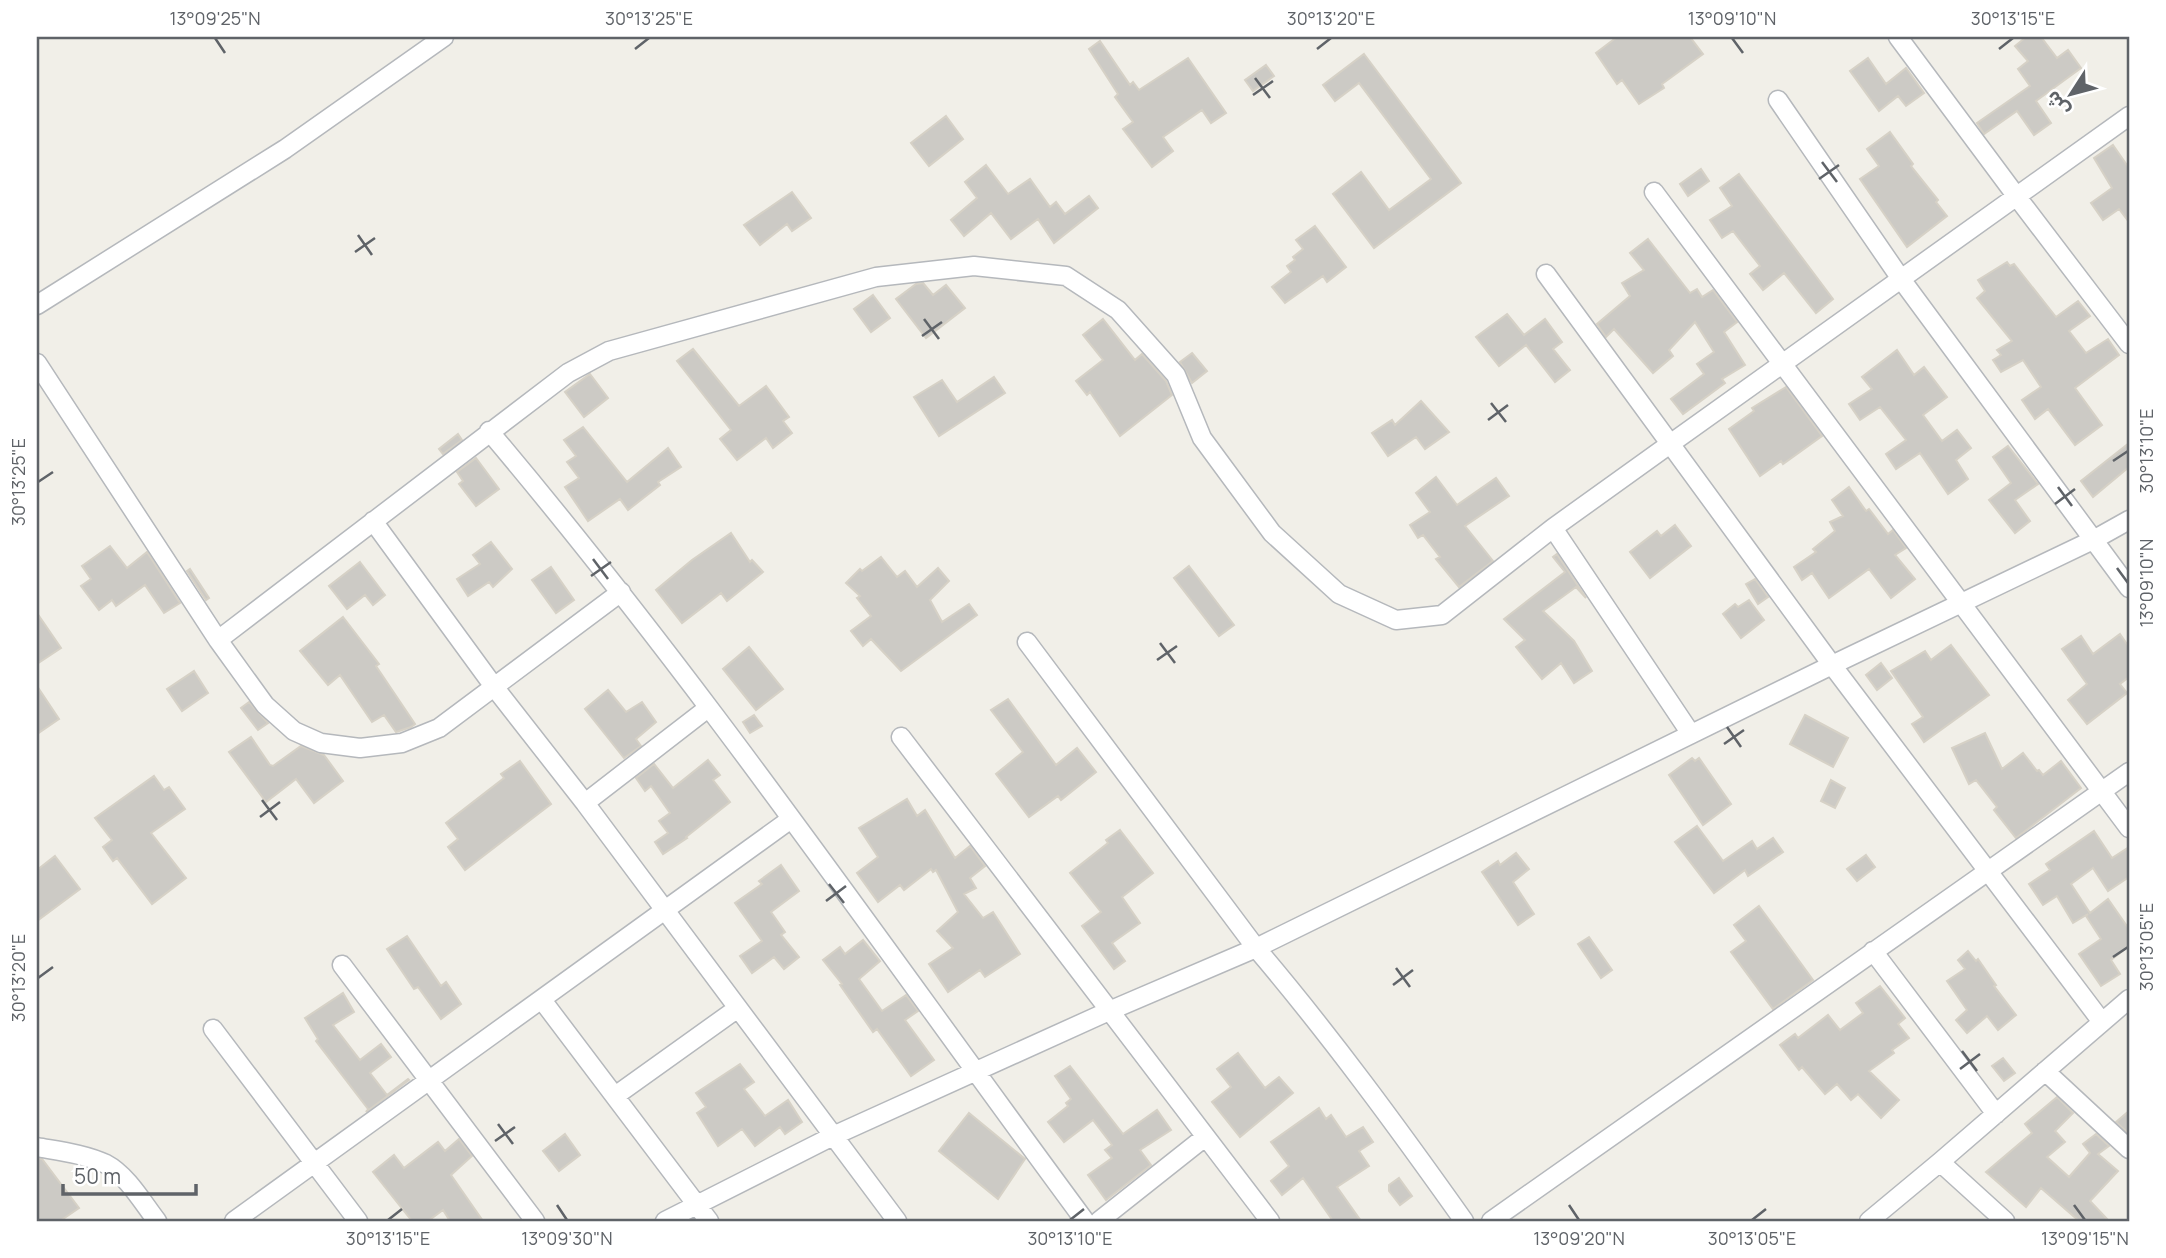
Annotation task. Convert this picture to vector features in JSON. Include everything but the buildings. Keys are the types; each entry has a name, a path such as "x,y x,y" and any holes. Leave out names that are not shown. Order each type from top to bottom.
{"street":[{"path":"37,305 285,149 444,37"},
{"path":"1898,37 2129,344"},
{"path":"1778,100 1901,279 2129,588"},
{"path":"218,640 568,373 610,351 876,278 974,266 1066,276 1118,310 1176,374 1202,438 1272,533 1339,594 1396,620 1442,615 1553,528 1670,443 2129,116"},
{"path":"1654,192 2129,828"},
{"path":"1546,274 1832,665 2102,1022"},
{"path":"37,363 218,640 265,705 294,731 321,743 360,748 402,743 439,728 621,592"},
{"path":"489,432 621,592 1085,1221"},
{"path":"665,1221 833,1136 1109,1011 1256,948 1832,665 1961,605 2129,520"},
{"path":"373,521 495,688 585,803 897,1221"},
{"path":"1553,528 1691,734"},
{"path":"1027,642 1256,948 1397,1128 1464,1221"},
{"path":"585,803 708,708"},
{"path":"901,737 1270,1221"},
{"path":"1491,1221 2129,772"},
{"path":"234,1221 791,819"},
{"path":"1873,951 1996,1114"},
{"path":"342,965 535,1221"},
{"path":"1869,1221 2129,999"},
{"path":"542,1000 709,1221"},
{"path":"615,1096 738,1008"},
{"path":"213,1029 358,1221"},
{"path":"2045,1071 2129,1149"},
{"path":"1099,1221 1205,1137"},
{"path":"37,1147 89,1158 108,1165 157,1221"},
{"path":"1940,1162 2006,1221"}]}
